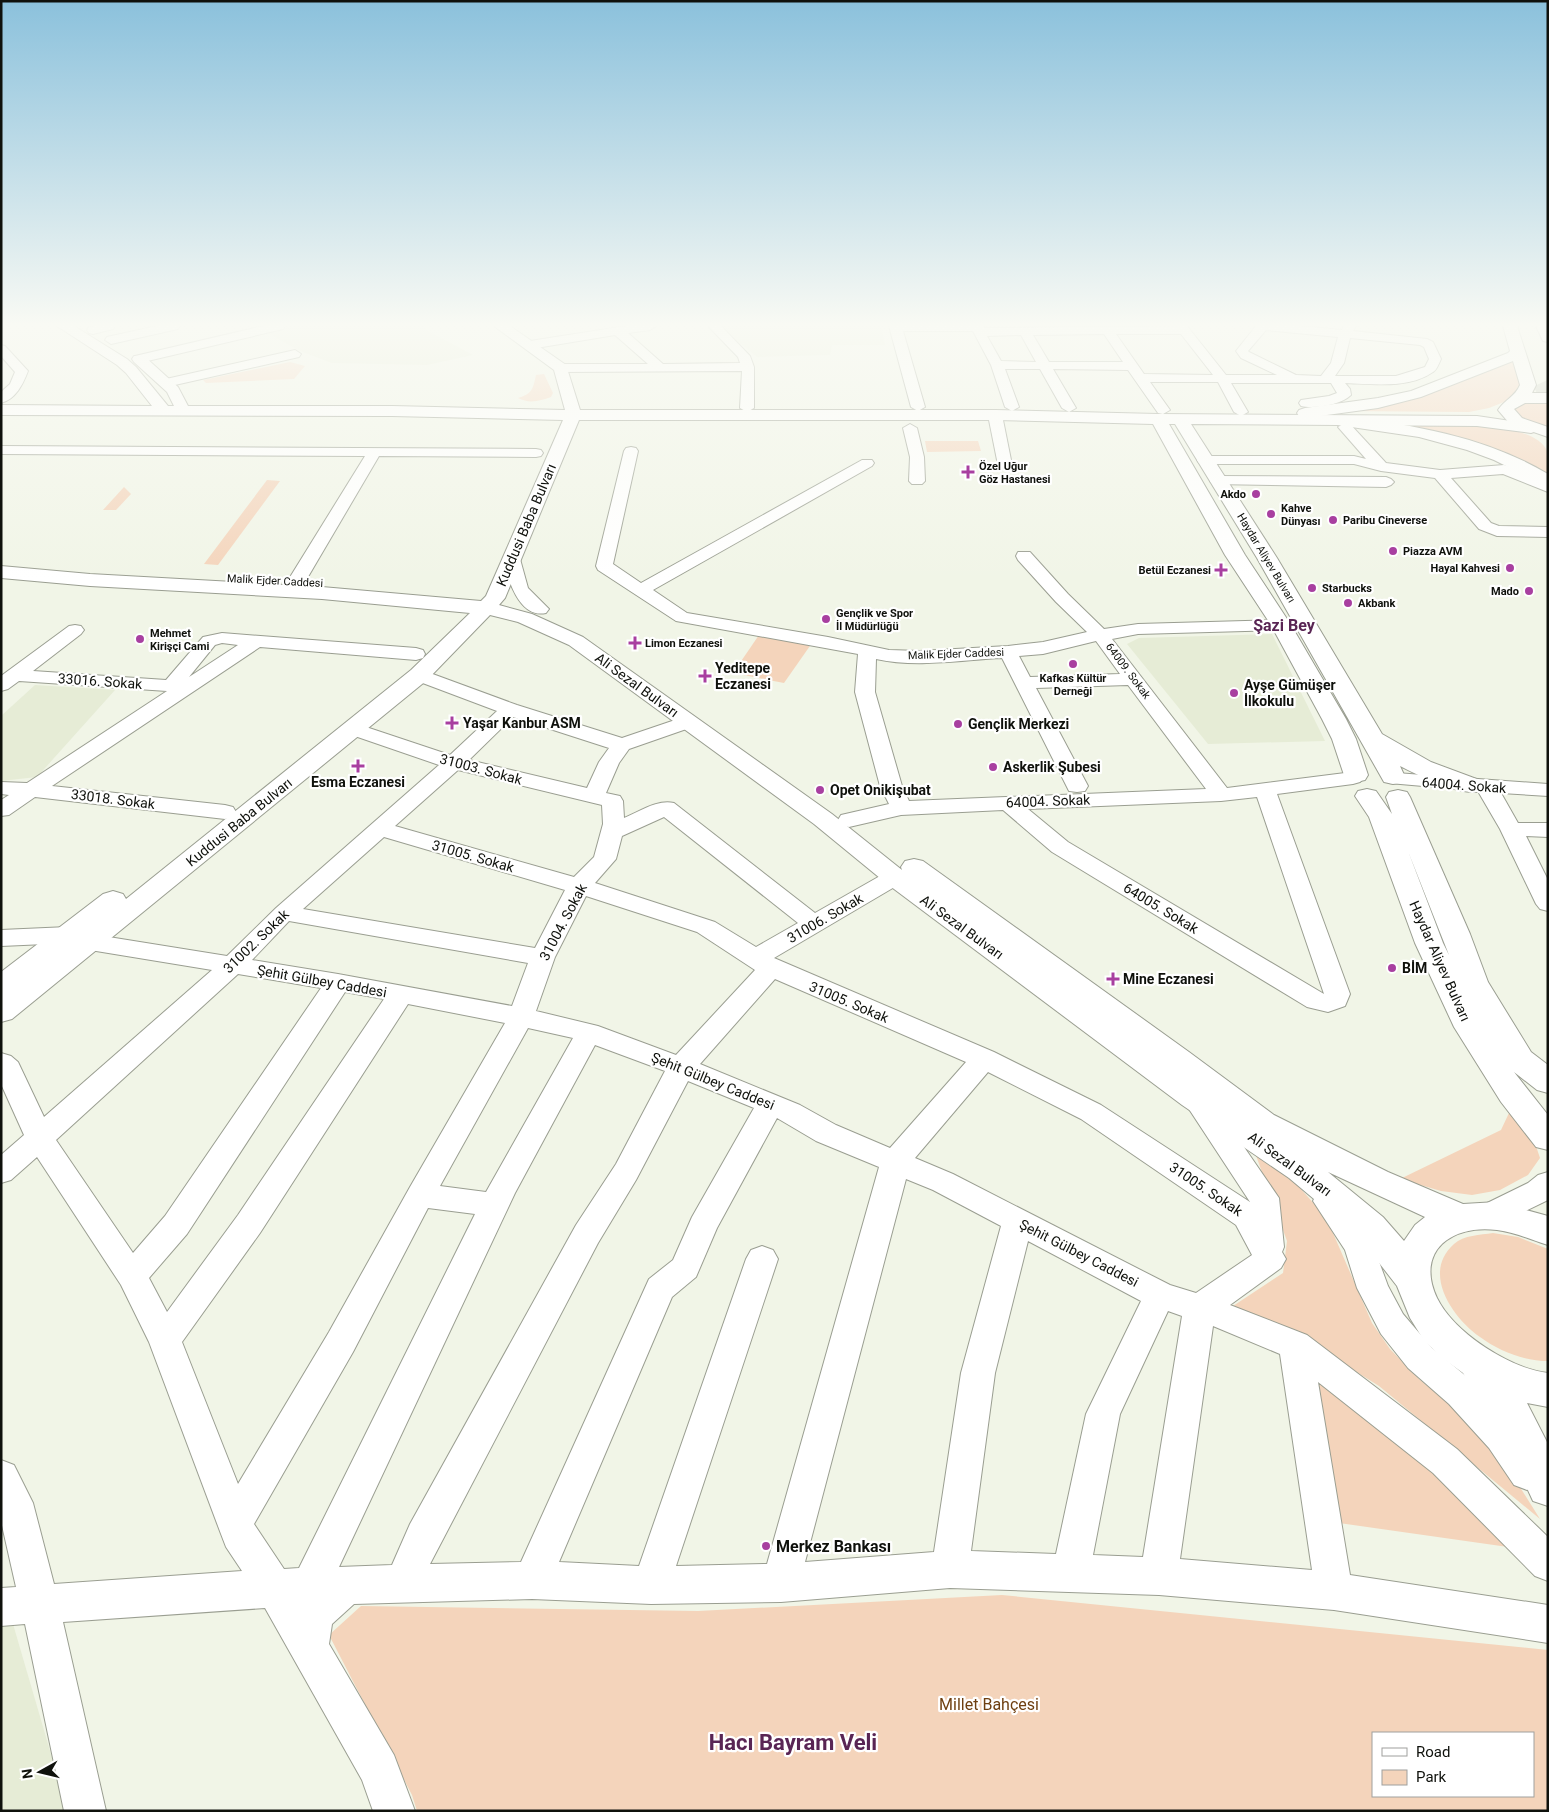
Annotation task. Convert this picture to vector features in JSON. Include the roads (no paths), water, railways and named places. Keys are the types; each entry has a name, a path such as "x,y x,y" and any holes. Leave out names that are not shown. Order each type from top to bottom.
{"main road":[{"path":"220,411 392,411 545,434 556,411"},
{"name":"Kuddusi Baba Bulvarı","path":"481,602 512,559 544,480 579,411"},
{"path":"580,411 598,422 636,411"},
{"path":"611,411 1161,415 1264,411"},
{"path":"611,411 652,411"},
{"path":"1103,411 1161,415 1180,419 1398,427 1440,437 1509,461 1532,471 1548,482"},
{"path":"1378,411 1475,414 1486,411"},
{"path":"1506,411 1511,417 1538,430 1548,442"},
{"name":"Haydar Aliyev Bulvarı","path":"1161,415 1205,470 1267,558 1388,765 1456,934 1473,982 1520,1060 1548,1082"},
{"name":"Haydar Aliyev Bulvarı","path":"1180,419 1205,470 1235,555 1281,625 1334,719 1344,740 1360,786 1382,817 1429,943 1465,1019 1512,1094 1548,1138"},
{"path":"1341,424 1477,421 1538,430"},
{"name":"Kuddusi Baba Bulvarı","path":"1,1012 79,939 225,812 304,750 468,628 481,602 492,568 545,434"},
{"name":"Malik Ejder Caddesi","path":"1,572 100,580 481,602"},
{"name":"Malik Ejder Caddesi","path":"54,576 100,572 296,582 481,602"},
{"name":"Ali Sezal Bulvarı","path":"481,602 540,609 586,631 1170,1054 1262,1124 1376,1182 1474,1216 1523,1221 1548,1231"},
{"name":"Ali Sezal Bulvarı","path":"481,602 525,618 576,641 823,819 895,877 1198,1100 1301,1169 1371,1227 1415,1282"},
{"name":"Kuddusi Baba Bulvarı","path":"1,987 79,939 353,729 418,665"},
{"path":"1371,736 1393,753 1416,765 1439,776 1481,790"},
{"path":"1360,786 1373,772 1397,787"},
{"name":"Haydar Aliyev Bulvarı","path":"1512,1094 1541,1116 1548,1118"},
{"path":"1474,1216 1435,1228 1418,1245 1412,1268 1418,1297 1436,1327 1465,1355 1501,1377 1548,1390"},
{"path":"1475,1361 1516,1421 1548,1487"}],"street":[{"path":"1159,411 1161,415"},
{"path":"995,415 1004,460"},
{"path":"1341,424 1382,467"},
{"path":"910,428 917,456 917,481"},
{"path":"1,450 374,453 545,434"},
{"name":"Malik Ejder Caddesi","path":"631,451 604,566 682,617 828,642 890,656 920,657 1043,648 1100,635 1138,629 1281,625"},
{"path":"296,582 374,453"},
{"path":"1205,470 1354,460 1382,467 1440,474 1504,469 1548,488"},
{"path":"641,590 866,464"},
{"path":"1205,470 1406,470"},
{"path":"1205,470 1386,482"},
{"path":"1440,474 1485,526 1497,531 1548,532"},
{"name":"64009. Sokak","path":"1024,556 1062,598 1100,635 1221,795"},
{"path":"512,559 517,586 526,598 540,609"},
{"path":"8,680 75,630"},
{"path":"1,810 178,687 256,640 418,665 510,709 622,745"},
{"path":"867,652 866,692 891,786 901,808"},
{"path":"1008,652 1077,786"},
{"path":"1024,683 1134,679"},
{"name":"33016. Sokak","path":"8,680 178,687"},
{"name":"31002. Sokak","path":"1,1172 232,966 284,913 454,763 510,709"},
{"path":"603,798 609,762 622,745 688,722"},
{"name":"31003. Sokak","path":"353,729 454,763 603,798"},
{"name":"64004. Sokak","path":"849,820 901,808 1221,795 1360,786"},
{"name":"64004. Sokak","path":"1397,787 1540,790"},
{"name":"33018. Sokak","path":"1,788 225,812"},
{"path":"1481,790 1511,829 1548,904"},
{"name":"64005. Sokak","path":"1007,803 1060,847 1322,1003 1328,1003 1336,1000 1337,994 1257,793"},
{"name":"31004. Sokak","path":"235,1522 341,1342 420,1195 521,1017 543,957 579,886 605,859 614,824 603,798"},
{"path":"612,832 666,808 814,924"},
{"name":"31005. Sokak","path":"380,829 579,886 706,928 763,963 984,1059 1091,1112 1247,1216 1270,1259"},
{"path":"1511,829 1548,830"},
{"name":"31006. Sokak","path":"403,1582 423,1537 587,1234 626,1172 681,1067 763,963 814,924 895,877"},
{"path":"284,913 543,957"},
{"name":"Şehit Gülbey Caddesi","path":"1,938 79,939 232,966 338,982 521,1017 589,1033 681,1067 790,1112 826,1133 896,1160 1160,1294 1295,1345 1445,1461 1548,1562"},
{"path":"132,1276 176,1225 338,982"},
{"path":"165,1340 249,1224 401,994"},
{"path":"292,1587 495,1205 589,1033"},
{"path":"781,1583 896,1160 984,1059"},
{"path":"1,1063 8,1069 39,1138 132,1276 165,1340 239,1534 292,1587 309,1648 379,1770 394,1811"},
{"path":"1159,1576 1200,1308 1270,1259 1264,1198 1198,1100"},
{"path":"532,1580 660,1288 686,1268 703,1226 770,1105"},
{"path":"1301,1169 1337,1212 1359,1246 1373,1288 1392,1324 1420,1358 1461,1393 1501,1437 1548,1503"},
{"path":"1474,1216 1538,1191 1548,1183"},
{"path":"420,1195 495,1205"},
{"path":"950,1569 978,1373 1018,1221"},
{"path":"651,1585 762,1260"},
{"path":"1071,1573 1103,1414 1160,1294"},
{"path":"1295,1345 1334,1591"},
{"path":"1,1478 15,1502 85,1811"},
{"path":"1,1607 40,1606 292,1587 403,1582 532,1580 651,1585 781,1583 950,1569 1159,1576 1334,1591 1548,1624"},
{"path":"309,1648 312,1622 324,1602 348,1585"}],"place":[{"name":"Özel Uğur Göz Hastanesi","path":"968,472"},
{"name":"Akdo","path":"1256,494"},
{"name":"Kahve Dünyası","path":"1271,514"},
{"name":"Paribu Cineverse","path":"1333,520"},
{"name":"Piazza AVM","path":"1393,551"},
{"name":"Hayal Kahvesi","path":"1510,568"},
{"name":"Betül Eczanesi","path":"1221,570"},
{"name":"Starbucks","path":"1312,588"},
{"name":"Mado","path":"1529,591"},
{"name":"Akbank","path":"1348,603"},
{"name":"Gençlik ve Spor İl Müdürlüğü","path":"826,619"},
{"name":"Mehmet Kirişçi Cami","path":"140,639"},
{"name":"Limon Eczanesi","path":"635,643"},
{"name":"Kafkas Kültür Derneği","path":"1073,664"},
{"name":"Yeditepe Eczanesi","path":"705,676"},
{"name":"Ayşe Gümüşer İlkokulu","path":"1234,693"},
{"name":"Yaşar Kanbur ASM","path":"452,723"},
{"name":"Gençlik Merkezi","path":"958,724"},
{"name":"Esma Eczanesi","path":"358,766"},
{"name":"Askerlik Şubesi","path":"993,767"},
{"name":"Opet Onikişubat","path":"820,790"},
{"name":"BİM","path":"1392,968"},
{"name":"Mine Eczanesi","path":"1113,979"},
{"name":"Merkez Bankası","path":"766,1546"}],"district":[{"name":"Şazi Bey","path":"1284,625"},
{"name":"Hacı Bayram Veli","path":"793,1742"}],"park label":[{"name":"Millet Bahçesi","path":"989,1704"}]}
